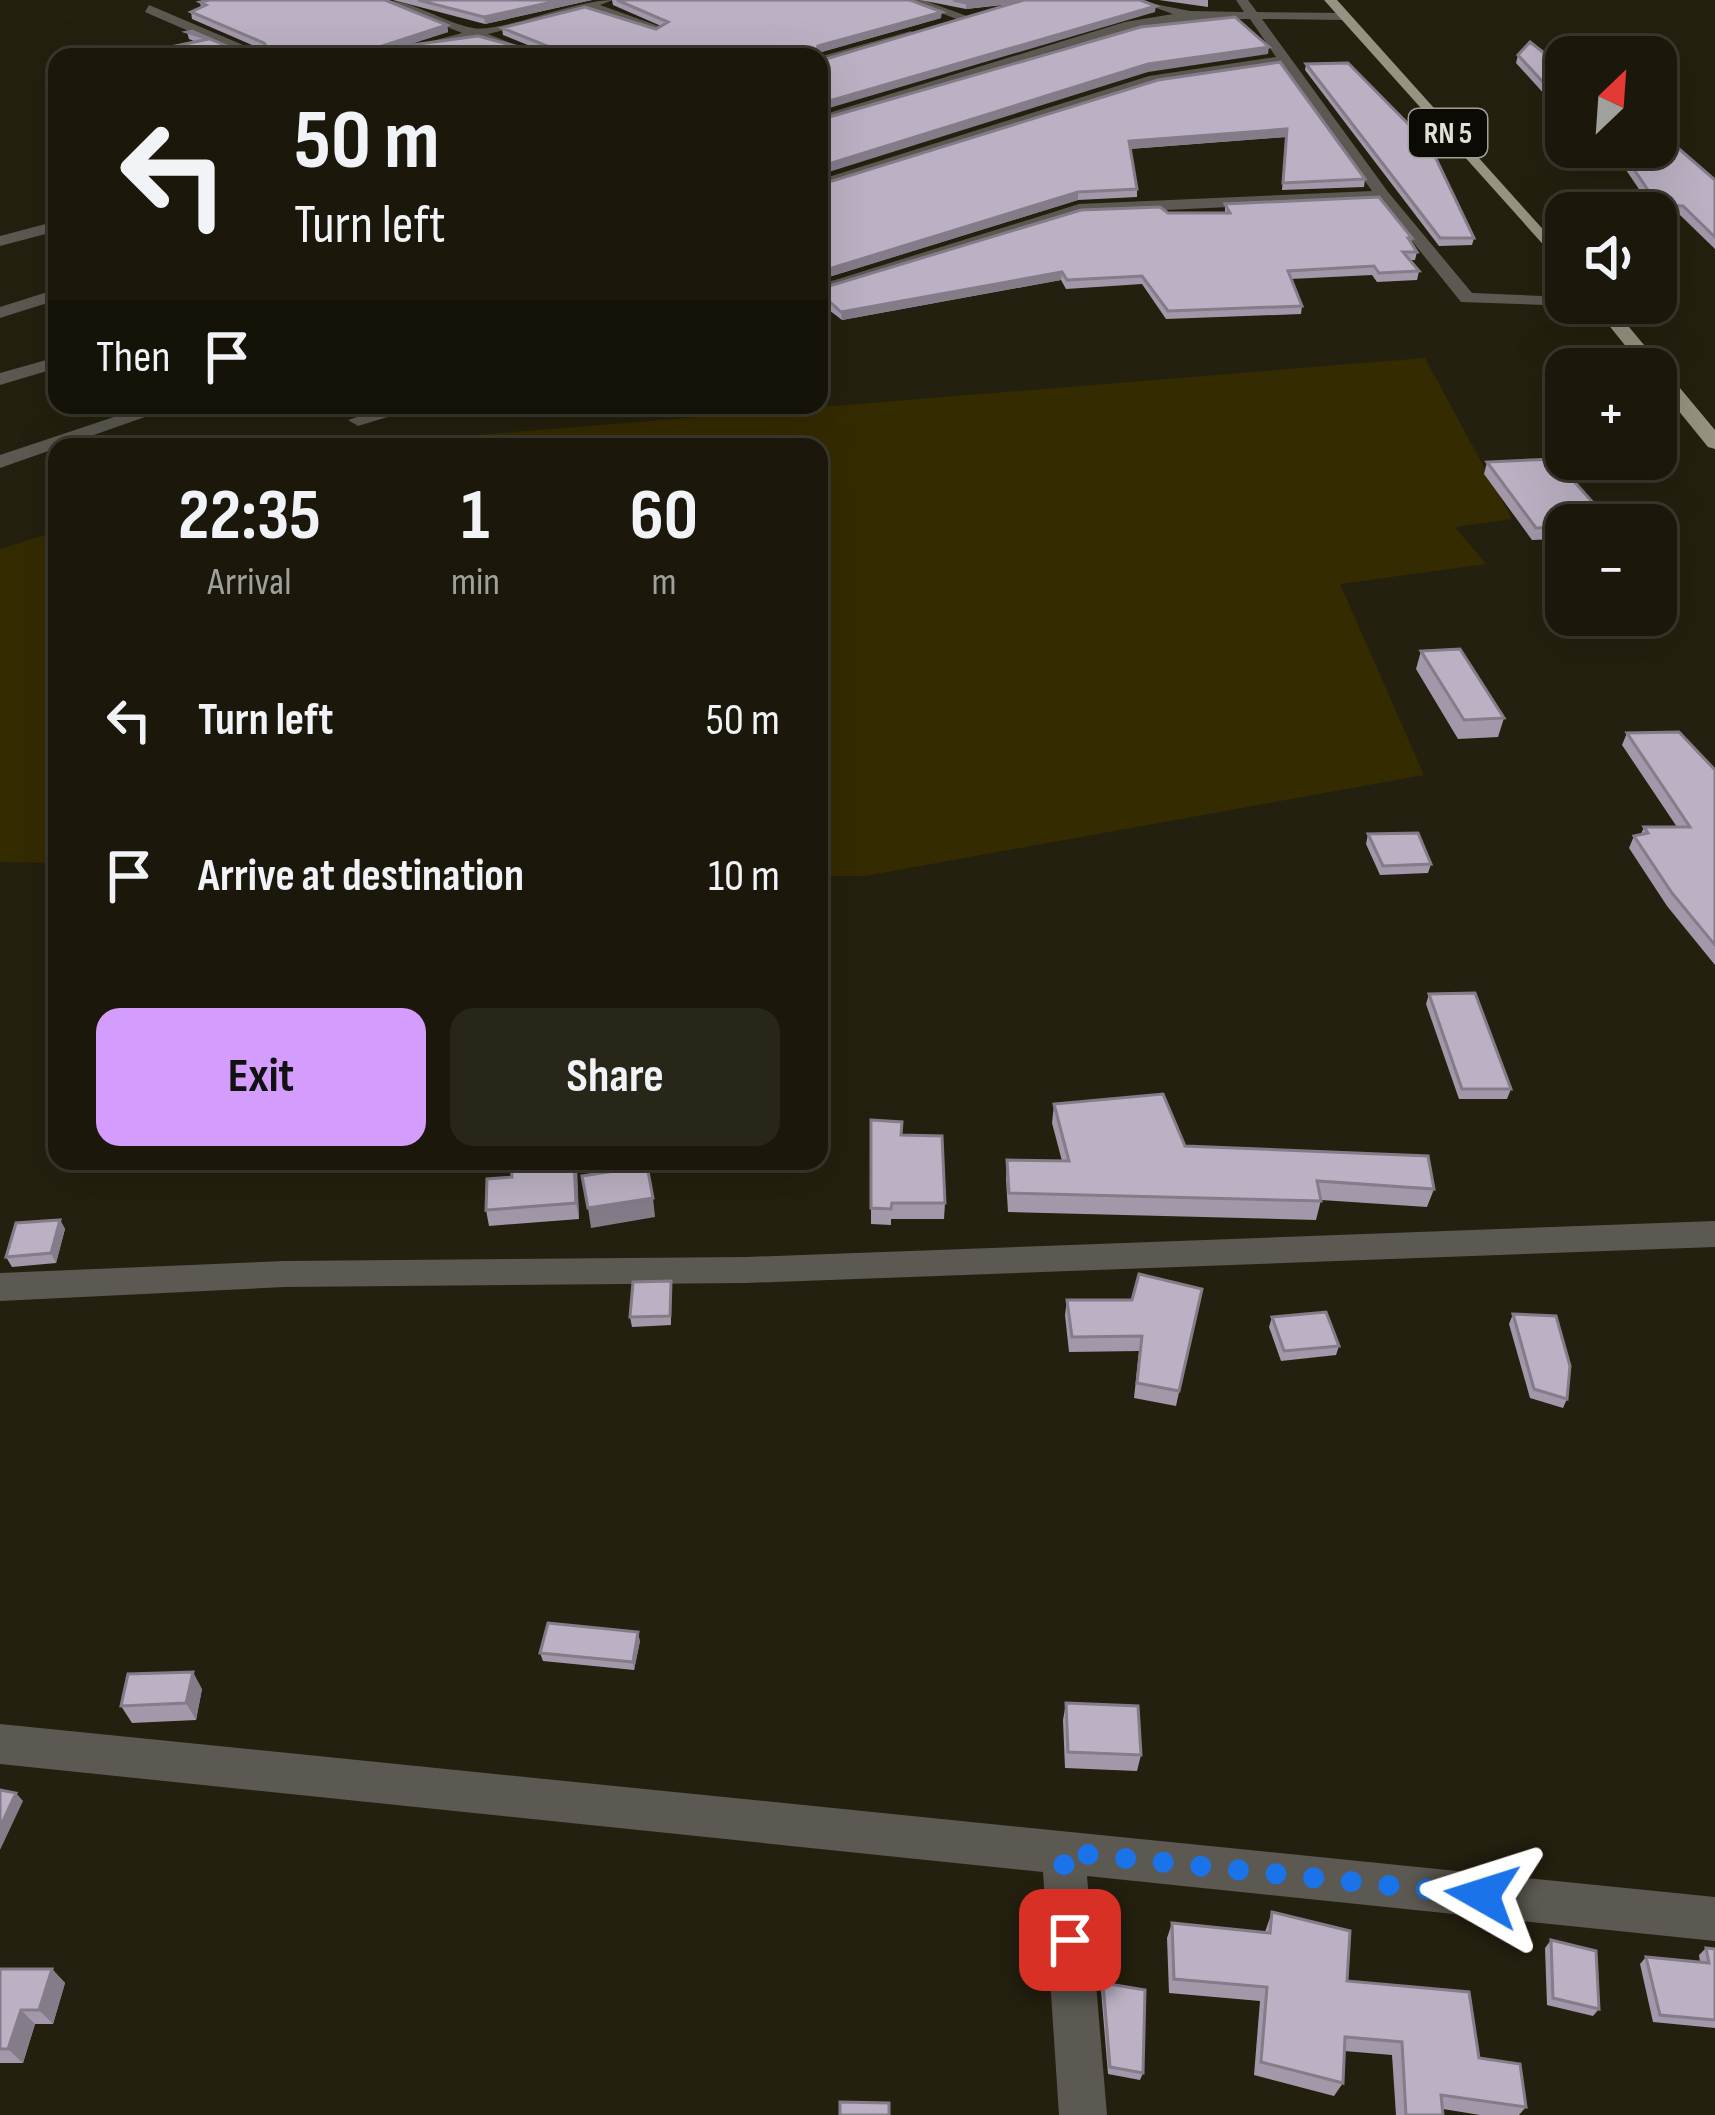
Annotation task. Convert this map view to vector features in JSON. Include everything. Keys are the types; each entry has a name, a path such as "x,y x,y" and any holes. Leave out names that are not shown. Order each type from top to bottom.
{"main road":[{"name":"RN 5","path":"1330,0 1545,242"},
{"path":"1617,324 1637,348"},
{"path":"1677,397 1715,443"}],"street":[{"path":"387,0 514,48"},
{"path":"417,48 579,3 607,0"},
{"path":"911,0 969,19"},
{"path":"1140,0 1189,15"},
{"path":"579,3 658,28"},
{"path":"1248,8 1383,195 1471,300 1545,302"},
{"path":"828,118 1129,25 1248,8 1343,16"},
{"path":"149,9 238,48"},
{"path":"947,25 992,13"},
{"path":"828,59 926,31"},
{"path":"828,182 1132,85 1216,66 1286,59"},
{"path":"828,287 1079,209 1383,195"},
{"path":"0,241 48,228"},
{"path":"0,313 48,297"},
{"path":"0,380 48,365"},
{"path":"73,438 143,414"},
{"path":"358,420 382,414"},
{"path":"0,463 48,447"},
{"path":"0,1287 284,1274 746,1270 1715,1234"},
{"path":"0,1744 1715,1919"},
{"path":"1063,1852 1083,2115"}],"shaded area":[{"path":"1425,358 1512,519 1455,527 1486,564 1340,584 1424,775 865,876 828,876 828,438 440,438 735,414 828,414 828,406"},
{"path":"48,534 48,863 0,862 0,549"}],"building":[{"path":"385,0 447,25 376,48 268,48 191,12 206,5 200,2"},
{"path":"418,0 561,0 484,17"},
{"path":"617,0 910,0 942,12 818,46 546,48 502,28 585,7 656,29 668,22"},
{"path":"1024,0 1140,0 1156,6 828,101 828,58"},
{"path":"1235,17 1269,47 1148,64 828,164 828,117 1141,27"},
{"path":"192,31 231,48 166,48 209,39 187,32"},
{"path":"478,36 523,48 389,48"},
{"path":"1530,42 1545,54 1545,84 1518,55"},
{"path":"1280,62 1365,179 1283,183 1287,129 1129,141 1137,189 1078,192 828,269 828,182 1158,80"},
{"path":"1348,63 1430,146 1474,238 1440,238 1306,64"},
{"path":"1677,147 1715,180 1715,237 1683,206 1677,206 1677,192 1649,192 1633,168 1677,168"},
{"path":"1379,197 1412,238 1408,238 1417,252 1403,252 1419,271 1379,273 1374,266 1288,271 1302,306 1168,311 1142,276 1067,280 1062,272 841,312 828,301 828,286 1081,210 1160,207 1168,213 1230,213 1225,204"},
{"path":"1545,459 1545,480 1573,480 1594,504 1545,504 1545,528 1536,528 1487,462"},
{"path":"1460,649 1504,718 1464,720 1421,651"},
{"path":"1679,732 1715,770 1715,945 1634,836 1648,833 1644,827 1690,827 1627,733"},
{"path":"1418,833 1431,864 1383,866 1368,834"},
{"path":"1475,993 1511,1089 1462,1089 1429,994"},
{"path":"1163,1094 1185,1146 1428,1156 1434,1189 1317,1181 1321,1201 1009,1193 1007,1160 1069,1161 1054,1104"},
{"path":"871,1120 902,1122 901,1135 942,1136 945,1203 871,1208"},
{"path":"512,1170 574,1170 576,1203 486,1210 487,1179 512,1177"},
{"path":"648,1170 653,1198 588,1208 582,1176"},
{"path":"60,1220 51,1253 6,1257 16,1223"},
{"path":"1139,1274 1202,1289 1179,1391 1137,1383 1142,1336 1072,1337 1067,1300 1132,1300"},
{"path":"671,1281 670,1316 630,1317 633,1282"},
{"path":"1326,1312 1339,1346 1284,1351 1272,1317"},
{"path":"1513,1314 1556,1316 1570,1366 1567,1399 1534,1389"},
{"path":"548,1623 638,1632 633,1662 540,1653"},
{"path":"193,1672 186,1703 121,1706 128,1674"},
{"path":"1066,1703 1138,1706 1141,1755 1068,1752"},
{"path":"0,1790 16,1793 0,1827"},
{"path":"1272,1912 1350,1931 1347,1981 1469,1992 1479,2058 1520,2064 1526,2107 1441,2095 1443,2115 1406,2115 1402,2042 1345,2037 1343,2083 1261,2062 1267,1987 1174,1979 1172,1923 1270,1933"},
{"path":"1551,1940 1596,1951 1599,2009 1553,1998"},
{"path":"1706,1948 1715,1949 1715,2020 1660,2015 1646,1957 1709,1963"},
{"path":"0,1969 52,1969 39,2010 21,2010 8,2049 0,2049"},
{"path":"1103,1983 1145,1990 1143,2073 1110,2067"},
{"path":"840,2102 889,2103 889,2115 840,2115"}],"route":[{"path":"1070,1940 1063,1852 1482,1895"}]}
